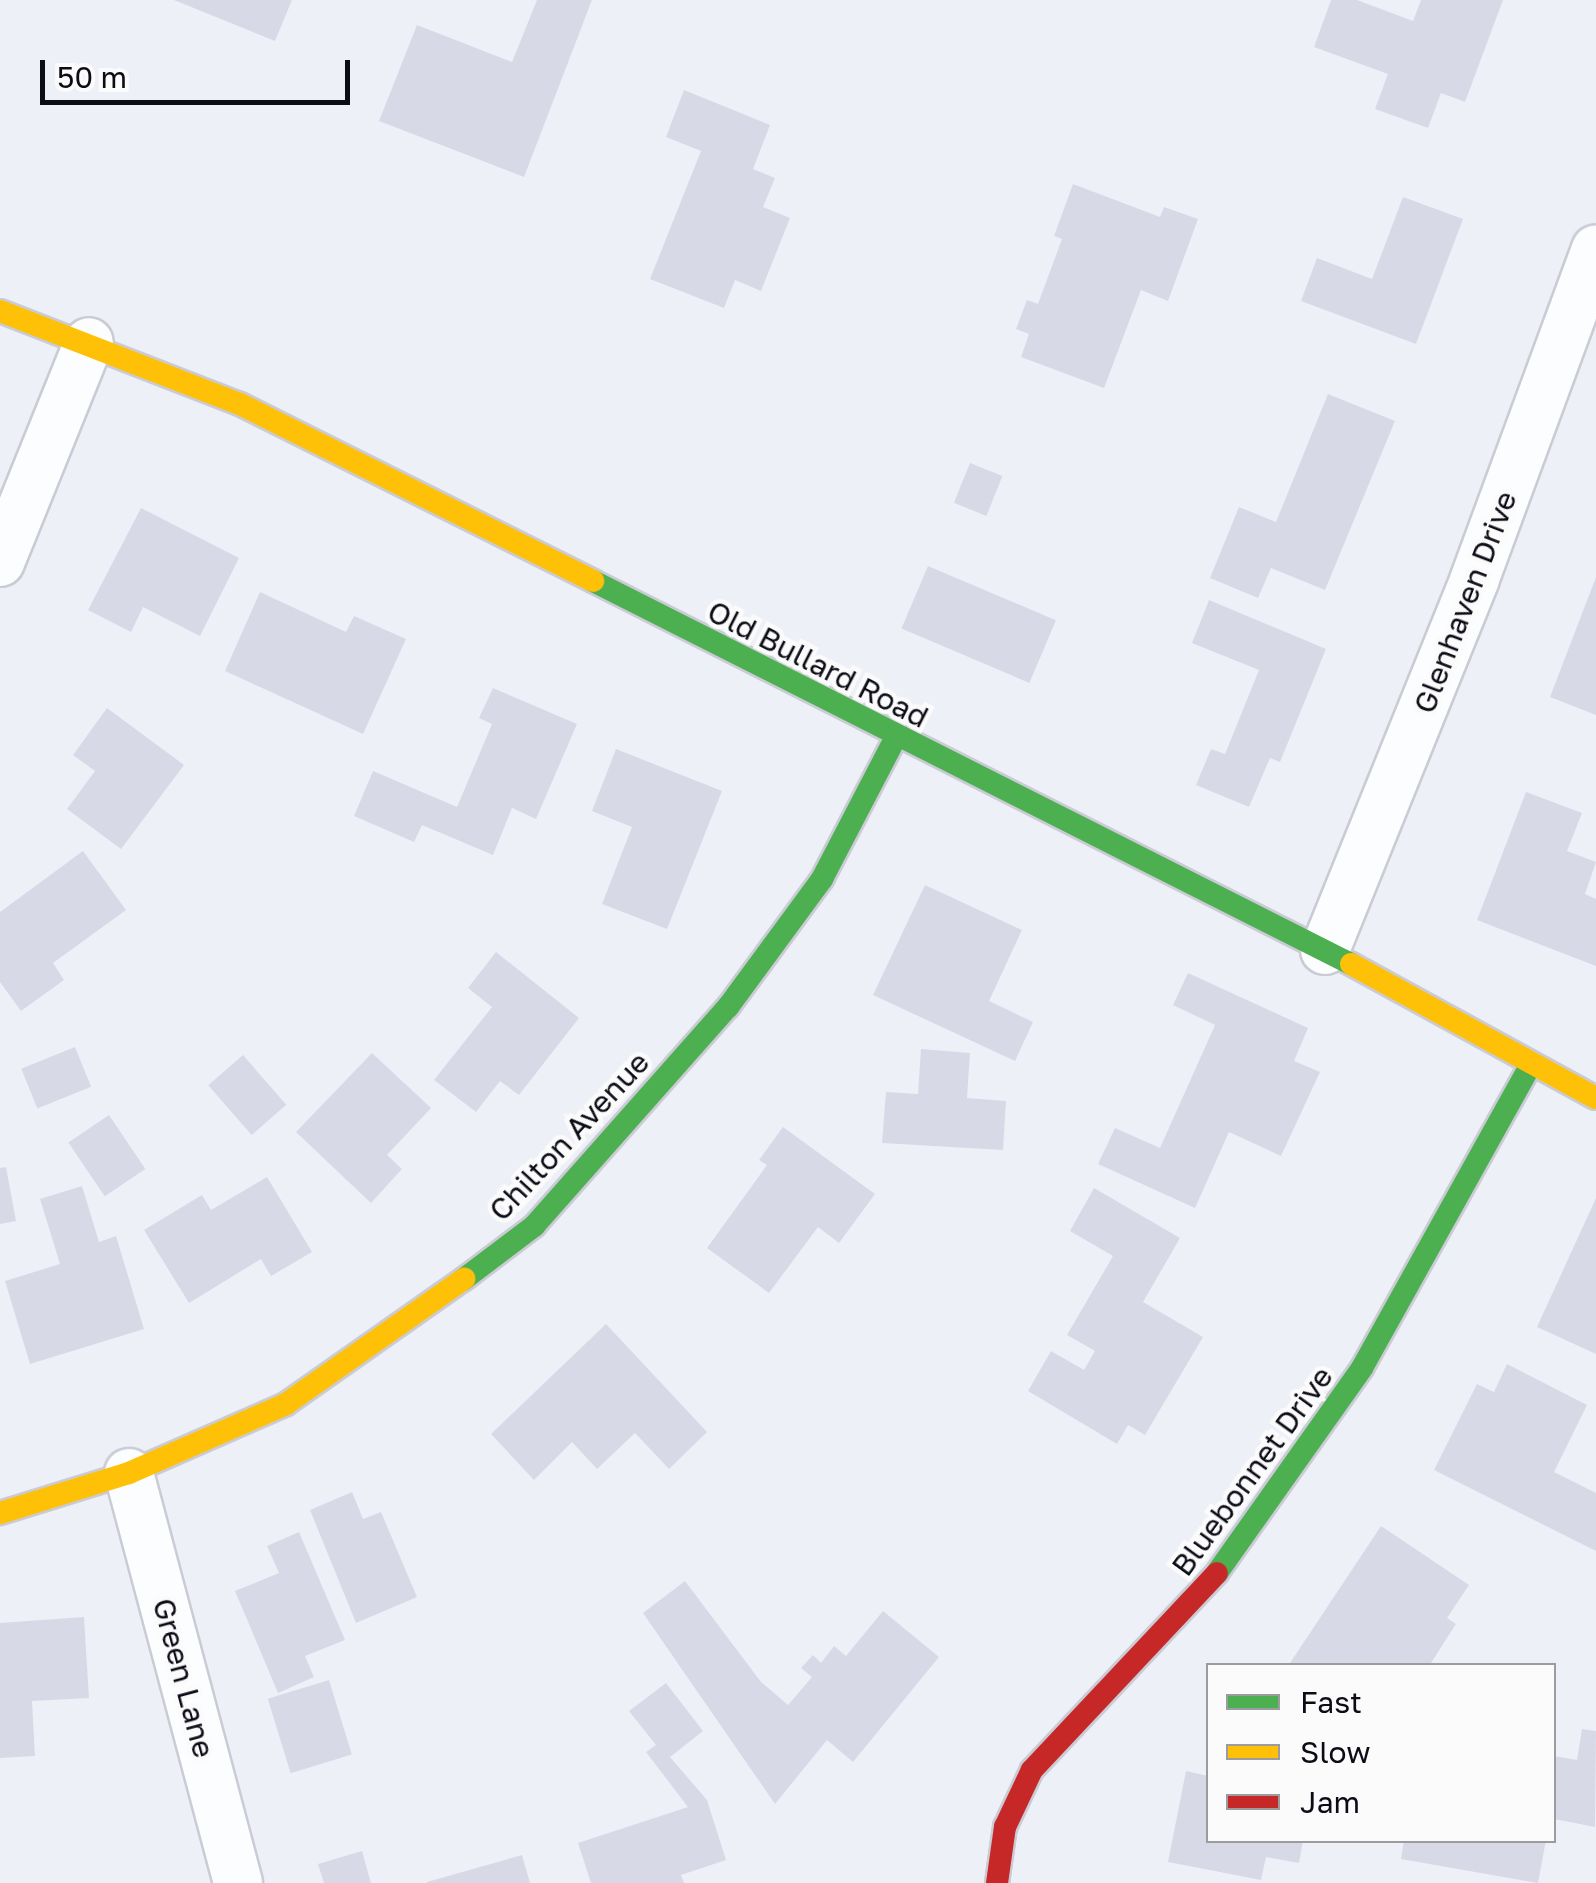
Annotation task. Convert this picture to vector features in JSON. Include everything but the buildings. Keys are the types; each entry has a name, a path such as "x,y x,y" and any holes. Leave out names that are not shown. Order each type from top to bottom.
{"street":[{"name":"Glenhaven Drive","path":"1325,950 1468,596 1596,250"},
{"name":"Old Bullard Road","path":"0,311 89,342 240,404 1325,950 1530,1066 1596,1098"},
{"path":"0,562 89,342"},
{"name":"Chilton Avenue","path":"0,1513 130,1473 286,1404 398,1330 534,1226 728,1007 822,879 896,737"},
{"name":"Bluebonnet Drive","path":"997,1883 1005,1827 1032,1770 1189,1608 1262,1517 1362,1368 1530,1066"},
{"name":"Green Lane","path":"130,1473 238,1883"}],"traffic: fast":[{"path":"593,581 1351,964"},
{"path":"464,1279 534,1226 728,1007 822,879 896,737"},
{"path":"1217,1573 1362,1368 1530,1066"}],"traffic: slow":[{"path":"0,311 240,404 593,581"},
{"path":"1351,964 1596,1098"},
{"path":"0,1513 129,1473 286,1404 464,1279"}],"traffic: jam":[{"path":"997,1883 1005,1827 1032,1770 1217,1573"}]}
